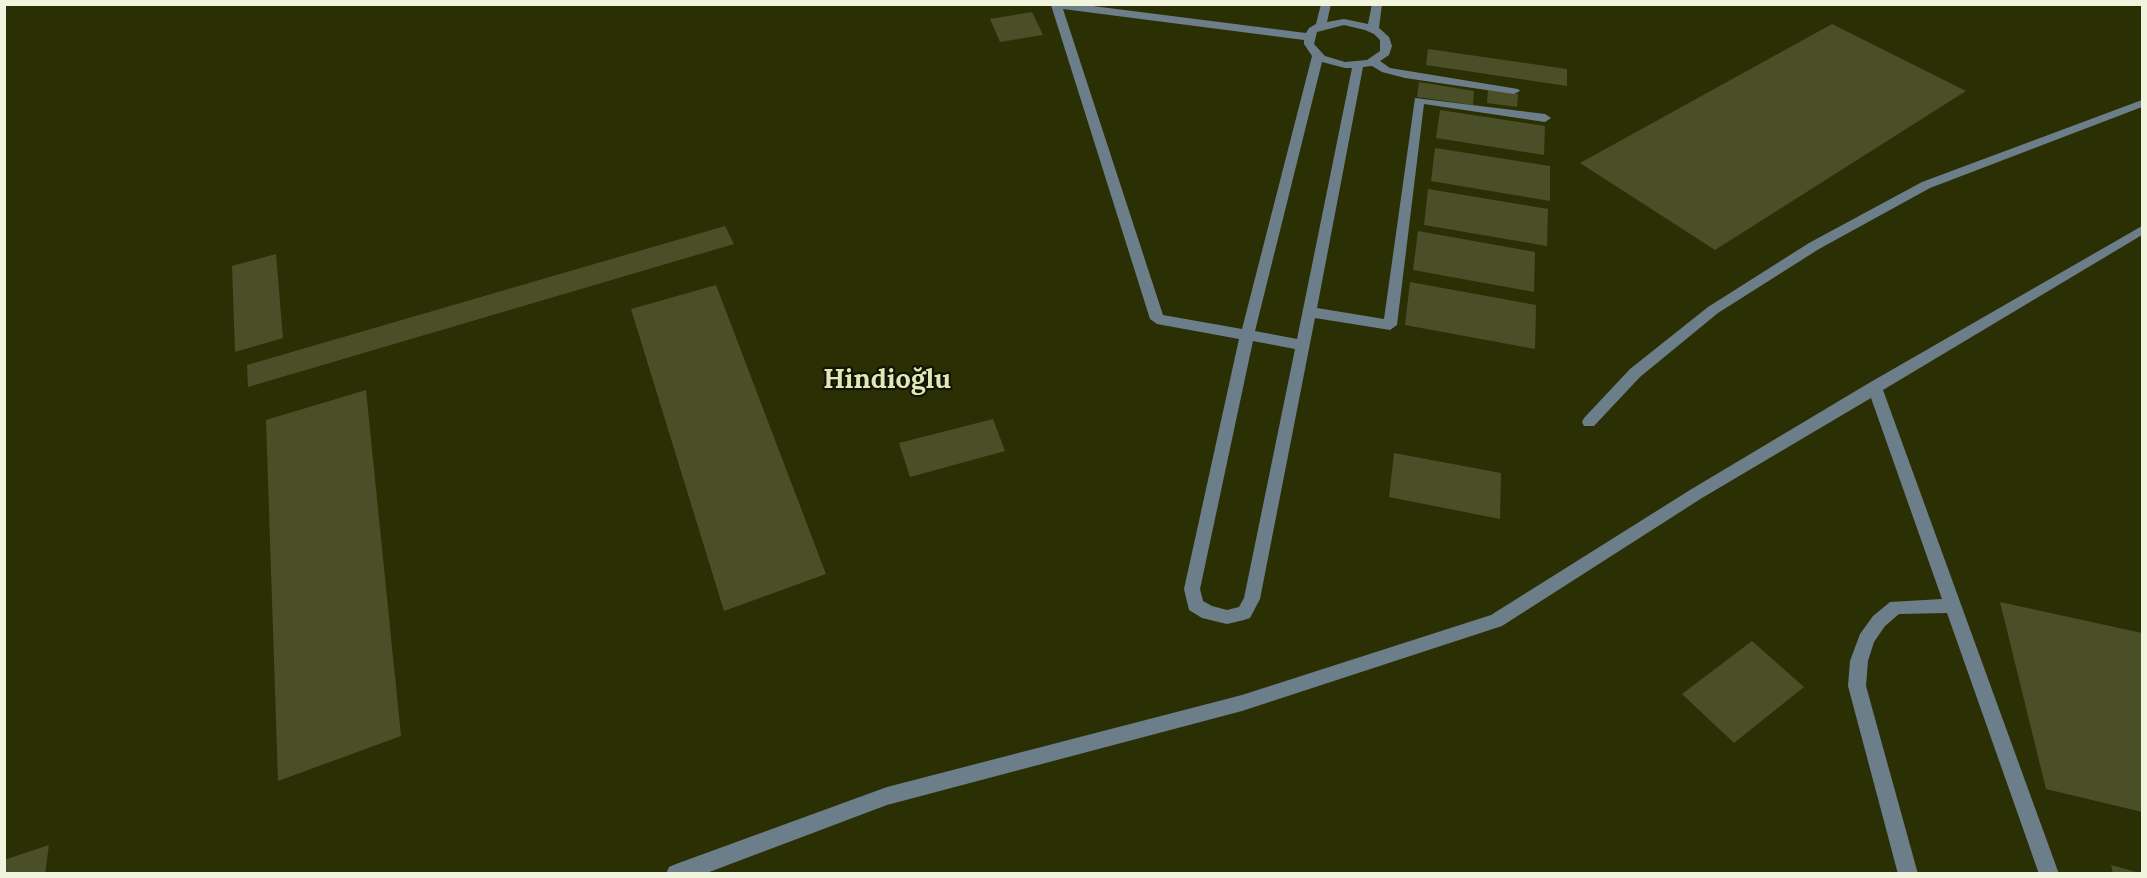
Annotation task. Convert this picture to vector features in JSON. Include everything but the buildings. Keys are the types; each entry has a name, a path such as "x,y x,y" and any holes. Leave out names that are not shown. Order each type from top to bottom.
{"street":[{"path":"1321,26 1326,4"},
{"path":"1373,29 1377,4"},
{"path":"1303,345 1157,320 1056,5 1309,37"},
{"path":"1344,22 1373,29 1385,39 1387,46 1385,53 1374,62 1358,66 1332,62 1318,55 1309,44 1309,37 1321,26 1344,22"},
{"path":"1318,55 1247,335 1192,589 1195,605 1208,613 1227,617 1244,613 1252,599 1358,66"},
{"path":"1374,62 1386,70 1405,75 1514,91"},
{"path":"1310,312 1390,325 1419,100 1545,118"},
{"path":"1589,422 1635,373 1713,310 1814,246 1926,185 2142,103"},
{"path":"676,873 887,796 1242,703 1496,621 1696,494 2142,230"},
{"path":"1874,387 2049,873"},
{"path":"1908,873 1857,686 1859,661 1866,639 1879,621 1896,607 1953,606"}],"district":[{"name":"Hindioğlu","path":"887,380"}]}
